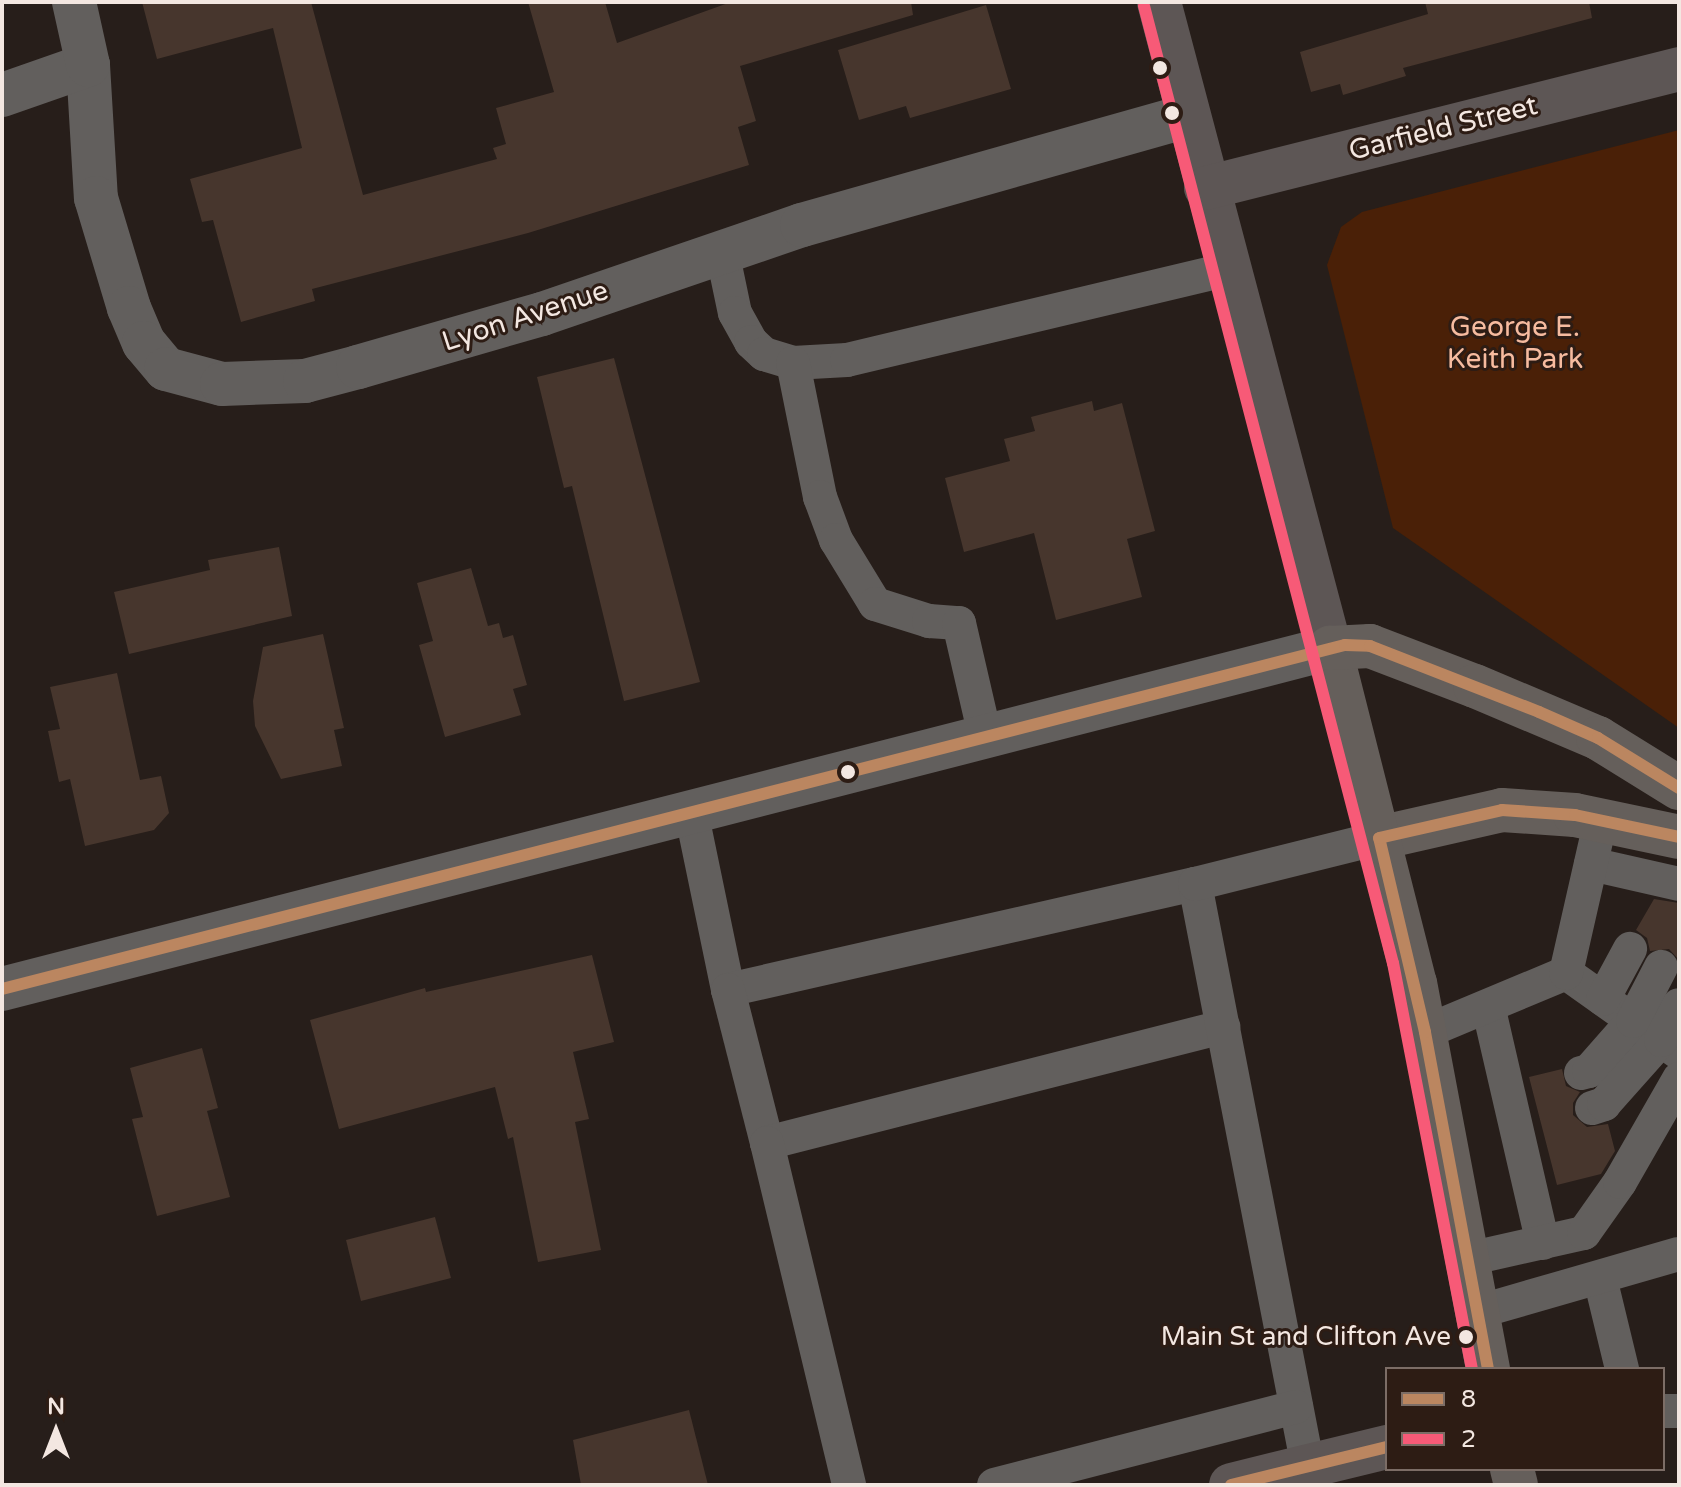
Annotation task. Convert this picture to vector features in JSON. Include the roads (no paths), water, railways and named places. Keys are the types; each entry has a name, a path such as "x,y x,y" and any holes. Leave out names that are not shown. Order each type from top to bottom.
{"main road":[{"path":"1159,2 1379,838 1425,1032 1463,1260 1488,1367"},
{"name":"Garfield Street","path":"1206,188 1679,69"},
{"path":"1330,648 1370,646 1475,686 1598,738 1679,788"},
{"path":"1379,838 1502,810 1601,819 1679,837"},
{"path":"1231,1485 1385,1448"}],"street":[{"name":"Lyon Avenue","path":"74,2 88,65 96,198 115,272 144,343 166,369 192,379 252,385 305,381 542,314 722,251 1188,116"},
{"path":"2,95 88,65"},
{"path":"2,989 1330,648"}],"lane":[{"path":"722,251 735,313 751,342 764,354 793,363 847,360 1229,269"},
{"path":"793,363 820,497 855,572 875,604 929,621 959,623 985,736"},
{"path":"691,811 728,990 849,1485"},
{"path":"1566,973 1601,819"},
{"path":"728,990 1195,884 1379,838"},
{"path":"1591,864 1669,886"},
{"path":"1195,884 1308,1467"},
{"path":"1603,999 1630,949"},
{"path":"1581,1073 1589,1071 1633,1021 1661,967"},
{"path":"1566,973 1670,1047"},
{"path":"1425,1032 1489,1010 1566,973"},
{"path":"1592,1108 1604,1104 1670,1047 1679,1005"},
{"path":"1489,1010 1527,1145 1543,1243"},
{"path":"767,1143 1223,1027"},
{"path":"1463,1260 1584,1233 1620,1182 1679,1079"},
{"path":"1474,1313 1679,1254"},
{"path":"1600,1278 1622,1367"},
{"path":"994,1485 1296,1407"}],"place":[{"name":"Main St and Clifton Ave","path":"1466,1337"}],"park label":[{"name":"George E. Keith Park","path":"1515,343"}]}
